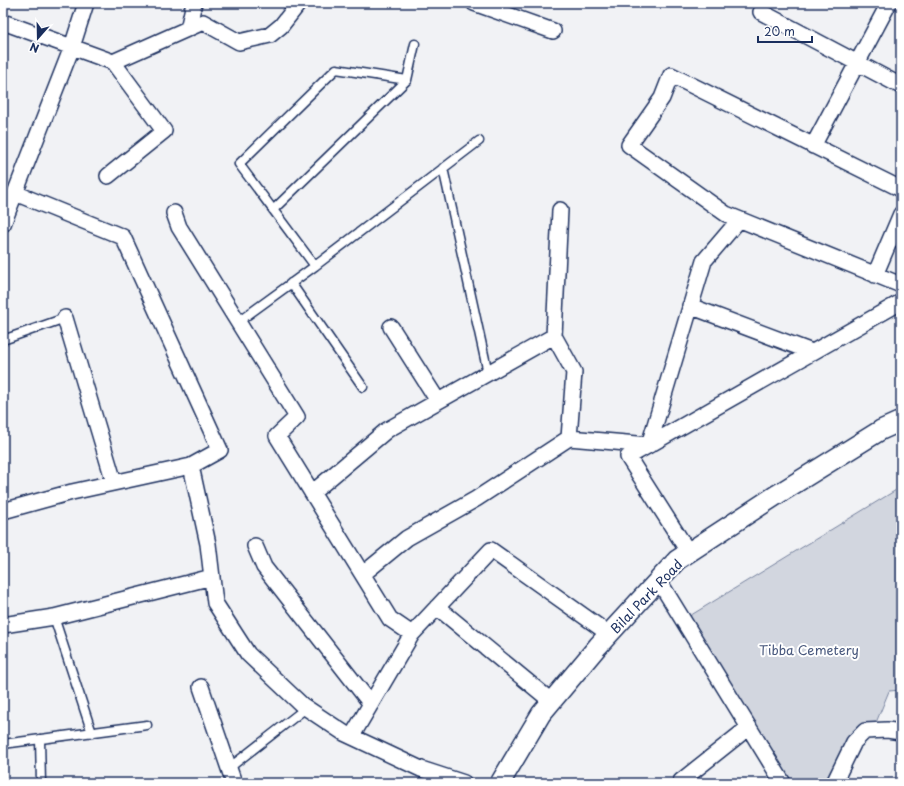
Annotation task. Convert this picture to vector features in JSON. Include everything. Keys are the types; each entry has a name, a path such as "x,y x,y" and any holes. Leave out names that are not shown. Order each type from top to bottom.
{"street":[{"path":"3,224 72,47 86,3"},
{"path":"188,29 194,3"},
{"path":"113,62 203,22 239,42 270,35 281,26 299,3"},
{"path":"474,3 553,31"},
{"path":"813,146 889,3"},
{"path":"764,7 857,63 901,86"},
{"path":"3,22 113,62 164,131 108,176"},
{"path":"901,189 671,75 662,98 629,145 726,214 901,285"},
{"path":"3,511 72,492 191,466 220,450 123,237 15,193"},
{"path":"560,210 554,336 574,372 569,438"},
{"path":"174,213 179,227 297,417 277,436 390,619 412,634"},
{"path":"875,275 901,214"},
{"path":"649,445 704,261 739,220"},
{"path":"689,553 628,457 901,302"},
{"path":"690,306 812,352"},
{"path":"65,318 114,482"},
{"path":"391,327 438,401"},
{"path":"312,493 387,430 554,336"},
{"name":"Bilal Park Road","path":"500,783 541,714 551,701 609,634 677,560 874,434 901,421"},
{"path":"363,574 406,538 476,499 569,438 649,445"},
{"path":"191,466 208,544 215,603 248,654 306,708 344,733 420,769 464,783"},
{"path":"255,546 264,567 371,704"},
{"path":"352,736 412,634 491,550 609,634"},
{"path":"3,624 54,617 212,577"},
{"path":"659,581 783,783"},
{"path":"437,607 551,701"},
{"path":"201,687 234,783"},
{"path":"686,781 749,727"},
{"path":"834,783 854,742 865,730 887,730 901,732"}],"lane":[{"path":"273,210 407,80 414,44"},
{"path":"316,266 239,164 336,69 407,80"},
{"path":"238,322 316,266 479,141"},
{"path":"443,168 488,373"},
{"path":"292,283 363,387"},
{"path":"3,340 65,318"},
{"path":"54,617 92,733"},
{"path":"229,768 306,708"},
{"path":"3,744 148,725"},
{"path":"40,739 42,783"}],"green space":[{"name":"Tibba Cemetery","path":"901,487 901,690 889,691 873,730 865,731 834,783 783,783 683,620"}]}
